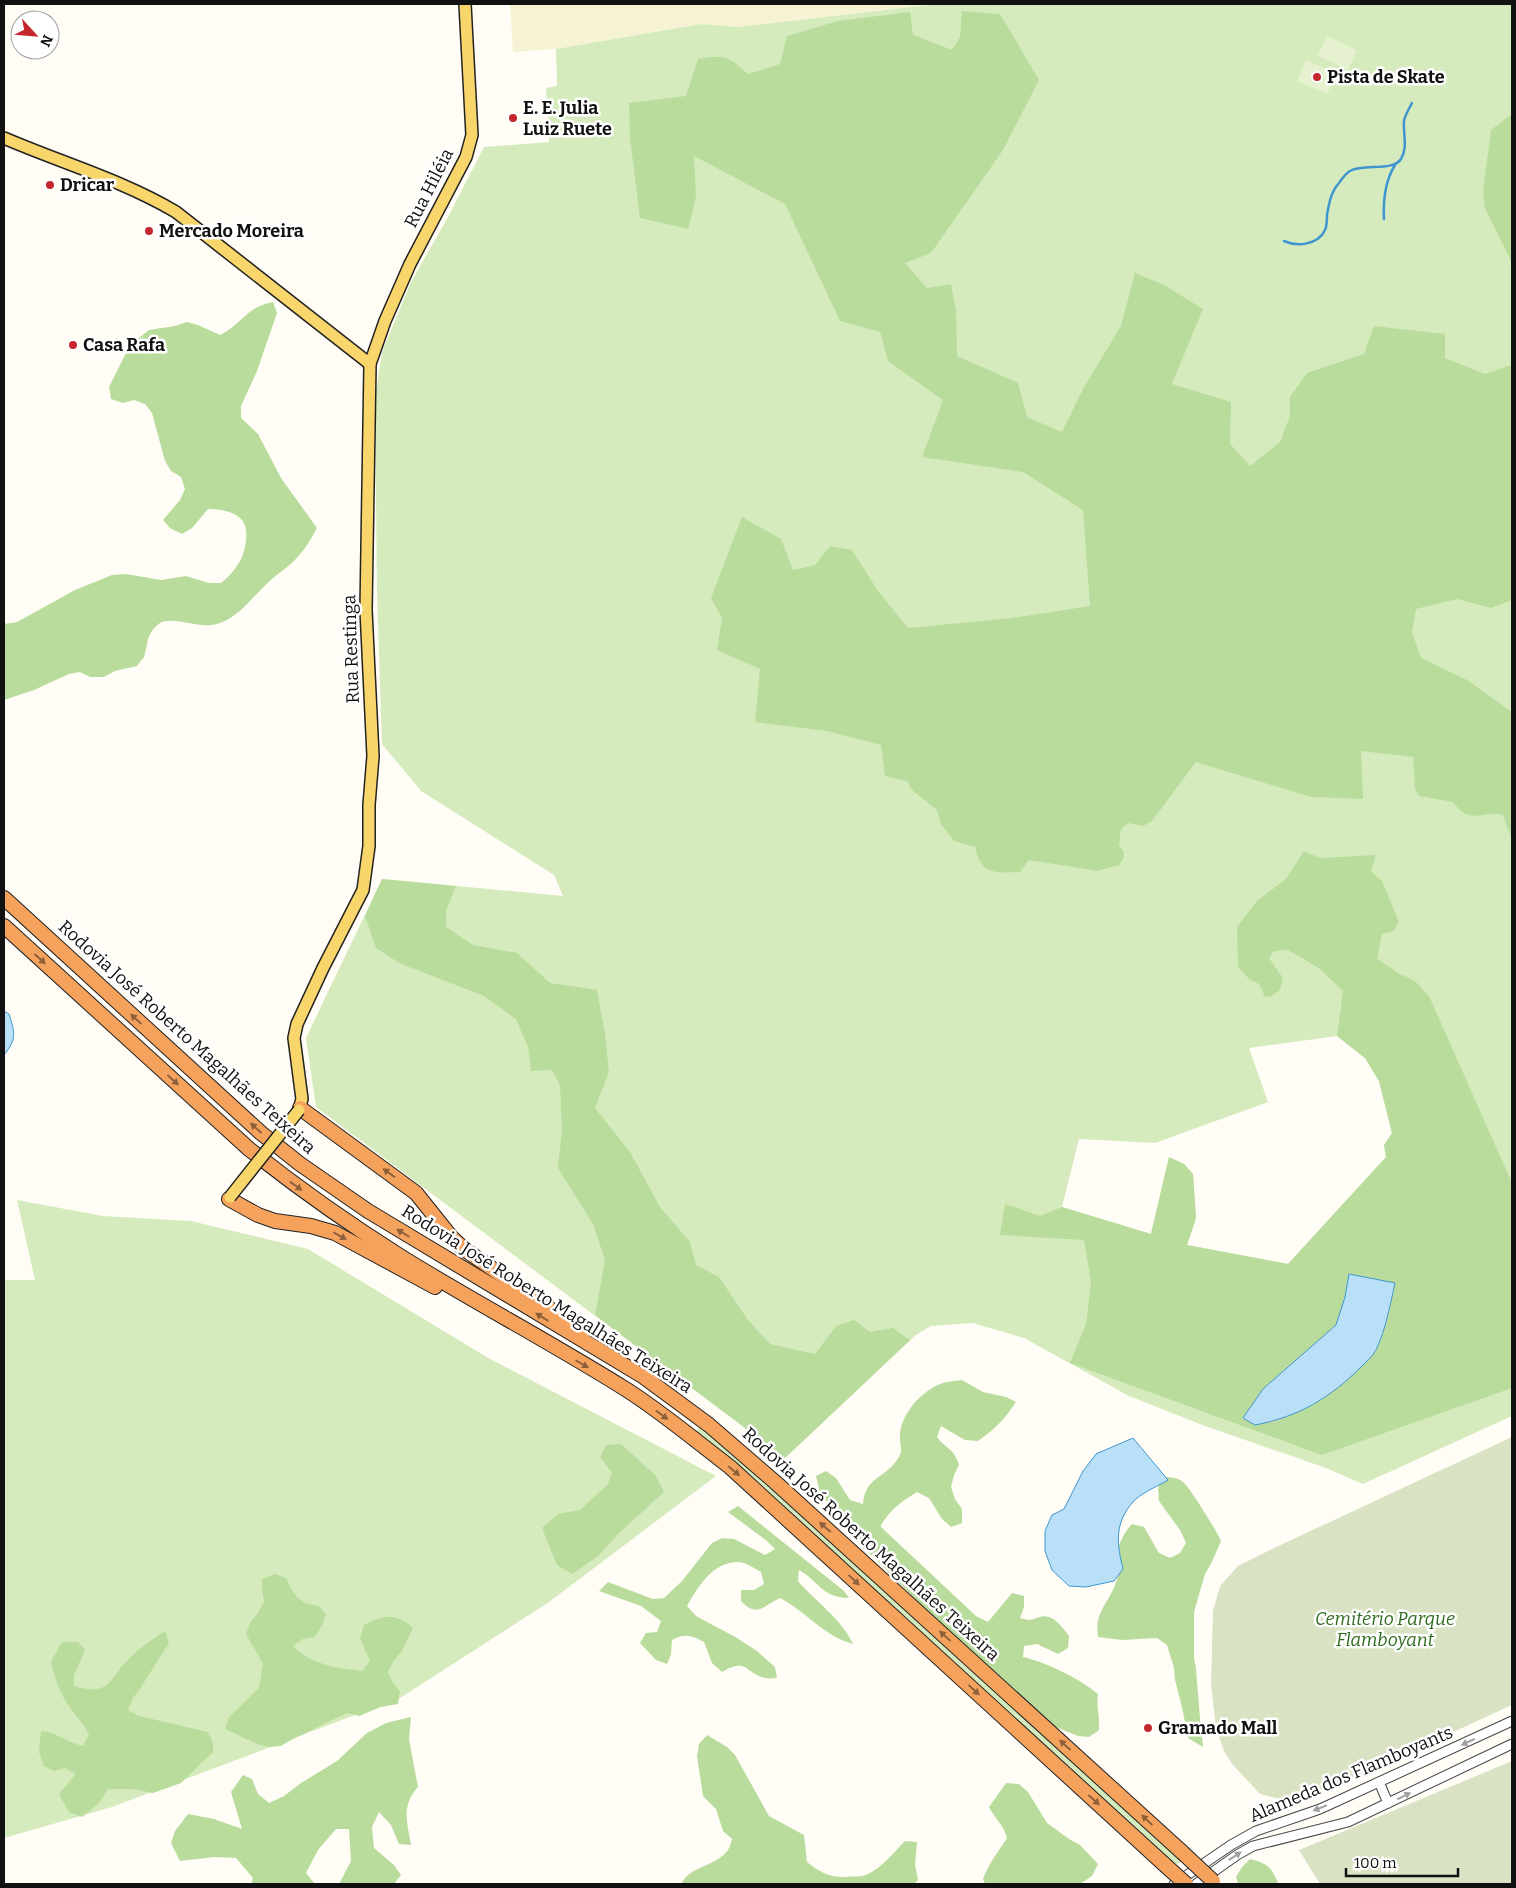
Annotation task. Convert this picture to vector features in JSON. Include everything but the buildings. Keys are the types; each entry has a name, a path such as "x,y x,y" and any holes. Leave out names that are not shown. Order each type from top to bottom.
{"highway":[{"name":"Rodovia José Roberto Magalhães Teixeira","path":"4,898 261,1133 300,1164 338,1192 399,1231 644,1377 709,1425 776,1482 1215,1882"},
{"name":"Rodovia José Roberto Magalhães Teixeira","path":"4,926 248,1148 289,1181 330,1211 403,1258 627,1390 696,1440 763,1496 1186,1884"},
{"path":"300,1109 416,1193 452,1238 464,1249 616,1355 644,1377"},
{"path":"229,1198 258,1215 275,1221 310,1226 335,1233 427,1283 546,1343"}],"main road":[{"name":"Rua Hiléia","path":"385,321 410,264 459,171 470,145 472,135 465,4"},
{"path":"4,138 45,156 141,192 176,212 370,364"},
{"name":"Rua Restinga","path":"300,1109 302,1092 294,1038 297,1024 363,890 369,846 369,805 373,756 366,610 370,364 385,321"},
{"path":"354,350 364,350 376,343"},
{"path":"229,1198 300,1109"}],"street":[{"name":"Alameda dos Flamboyants","path":"1174,1884 1231,1845 1256,1831 1320,1809 1512,1721"},
{"name":"Alameda dos Flamboyants","path":"1196,1884 1236,1855 1253,1846 1348,1822 1512,1744"},
{"path":"1379,1782 1388,1803"}],"shaded area":[{"path":"510,4 937,4 739,27 701,24 556,49 513,52"}],"green space":[{"path":"937,4 1512,4 1512,1416 1363,1484 1326,1468 1205,1426 1129,1396 1024,1338 973,1323 931,1326 916,1335 785,1458 316,1107 306,1038 382,879 563,896 554,875 421,791 382,744 377,593 375,397 382,352 411,282 448,217 484,147 549,142 546,88 557,86 556,49 701,24 739,27","holes":["1337,1036 1365,1058 1379,1081 1392,1133 1384,1145 1386,1157 1288,1264 1187,1245 1196,1218 1193,1174 1184,1164 1169,1157 1151,1234 1062,1207 1079,1139 1155,1143 1268,1102 1249,1048"]},
{"path":"962,11 1000,14 1039,80 1003,150 931,253 905,263 927,288 951,284 956,311 957,356 1018,383 1027,417 1062,432 1084,387 1121,326 1135,273 1164,285 1203,309 1172,384 1231,402 1230,444 1250,466 1280,442 1290,416 1290,397 1307,373 1364,354 1374,326 1445,334 1445,358 1485,374 1512,365 1512,600 1491,608 1457,599 1416,609 1412,632 1421,658 1467,680 1512,712 1512,837 1503,815 1471,816 1465,814 1453,802 1419,796 1415,788 1413,757 1361,751 1363,799 1311,797 1196,762 1152,821 1143,826 1128,823 1121,829 1119,845 1124,852 1123,859 1119,865 1097,871 1029,860 1020,872 996,872 981,863 975,847 954,841 941,824 937,810 912,790 907,781 885,776 881,745 827,731 755,722 760,669 717,650 722,618 711,598 742,517 781,539 793,570 815,565 830,546 852,550 878,591 908,628 1012,618 1090,606 1083,510 1023,472 922,457 943,400 888,361 880,332 840,321 785,204 694,156 696,197 688,229 640,218 630,137 629,103 686,96 698,59 726,58 736,63 748,74 780,64 787,36 838,21 910,12 913,35 952,50 960,37"},
{"path":"1327,36 1357,50 1348,70 1318,56"},
{"name":"Pista de Skate","path":"1306,60 1336,74 1327,94 1297,81"},
{"path":"1512,114 1512,263 1485,208 1483,191 1491,130"},
{"path":"273,302 277,313 257,371 241,406 241,418 258,434 281,478 317,528 303,551 245,606 221,623 199,625 165,621 160,623 152,631 144,657 137,666 115,671 104,677 90,677 80,672 69,674 34,690 4,700 4,624 17,622 75,590 112,575 126,574 161,580 186,576 209,583 221,583 237,566 246,541 246,529 238,516 226,511 208,509 192,528 182,534 170,528 163,520 180,500 185,489 181,477 171,471 165,461 152,413 145,404 134,400 123,403 111,399 109,387 130,345 149,330 187,322 220,335 250,311"},
{"path":"1304,851 1320,858 1376,855 1371,871 1382,881 1399,922 1394,931 1382,934 1377,959 1415,981 1429,996 1512,1183 1512,1388 1322,1455 1070,1363 1086,1324 1091,1282 1084,1240 1000,1235 1005,1204 1040,1216 1062,1207 1151,1234 1169,1157 1184,1164 1193,1174 1196,1218 1187,1245 1288,1264 1386,1157 1384,1145 1392,1133 1379,1081 1365,1058 1337,1036 1343,991 1320,969 1288,950 1274,951 1269,958 1283,978 1280,990 1272,996 1265,997 1259,984 1249,979 1238,967 1237,927 1257,901 1286,879","holes":["1349,1274 1395,1283 1388,1317 1376,1352 1278,1421 1255,1425 1243,1418 1263,1389 1336,1325 1345,1297"]},
{"path":"382,879 456,886 446,911 446,927 473,945 517,953 550,983 597,990 605,1034 609,1072 595,1108 630,1152 660,1207 690,1242 696,1265 719,1277 748,1320 770,1344 815,1354 836,1326 854,1320 870,1332 893,1328 910,1340 785,1458 595,1315 605,1260 593,1224 558,1168 562,1131 560,1085 552,1070 531,1071 528,1047 516,1019 484,996 399,963 376,948 365,916"},
{"path":"17,1200 103,1216 191,1221 308,1249 490,1359 716,1476 549,1602 400,1698 112,1807 4,1838 4,1280 35,1280"},
{"path":"962,1380 983,1392 1006,1397 1016,1402 999,1424 978,1441 965,1440 941,1426 937,1437 952,1452 959,1465 951,1487 955,1499 962,1509 962,1523 951,1527 942,1519 929,1498 917,1492 892,1510 881,1527 976,1616 988,1622 1012,1593 1024,1596 1024,1607 1020,1618 1030,1620 1045,1616 1053,1619 1060,1625 1069,1636 1068,1648 1058,1654 1037,1644 1024,1646 1023,1657 1062,1672 1098,1694 1099,1730 1089,1737 1078,1736 1056,1727 1046,1720 967,1650 861,1545 820,1493 816,1476 826,1471 836,1478 850,1500 863,1504 867,1488 892,1466 899,1457 903,1421 913,1404 935,1386 945,1382"},
{"path":"702,1425 1183,1860 1174,1866 695,1432"},
{"name":"Cemitério Parque Flamboyant","path":"1512,1437 1512,1705 1334,1787 1287,1801 1260,1794 1232,1764 1224,1751 1216,1728 1211,1684 1213,1611 1220,1586 1238,1566"},
{"path":"621,1444 655,1475 664,1492 619,1533 597,1557 572,1574 557,1565 542,1528 558,1514 580,1510 608,1484 612,1473 600,1457 606,1445"},
{"path":"1161,1477 1178,1479 1186,1485 1221,1541 1205,1574 1194,1612 1194,1658 1203,1747 1188,1738 1174,1668 1167,1645 1157,1638 1122,1640 1098,1637 1097,1628 1100,1614 1117,1579 1119,1545 1132,1524 1144,1527 1159,1553 1170,1558 1180,1553 1186,1543 1180,1530 1159,1501 1158,1489"},
{"path":"738,1506 844,1591 849,1598 827,1592 799,1570 798,1581 842,1626 853,1644 824,1630 780,1598 760,1609 751,1609 741,1601 741,1590 754,1590 764,1584 761,1572 739,1562 730,1563 714,1570 701,1583 687,1606 696,1616 757,1651 775,1667 777,1678 758,1676 741,1666 722,1672 712,1663 704,1642 692,1636 680,1636 672,1640 671,1654 667,1664 656,1660 640,1643 646,1633 657,1632 661,1621 641,1606 599,1591 608,1582 653,1599 664,1598 682,1581 712,1543 722,1538 734,1539 765,1555 775,1549 728,1512"},
{"path":"275,1574 286,1578 298,1598 312,1605 319,1606 326,1614 315,1637 303,1639 293,1646 308,1658 334,1667 362,1671 370,1661 360,1638 364,1625 384,1617 395,1617 413,1628 402,1651 394,1660 388,1672 393,1683 400,1691 398,1704 381,1707 359,1716 347,1713 281,1746 269,1747 257,1744 225,1729 229,1717 259,1688 263,1664 246,1634 250,1623 264,1601 262,1579"},
{"path":"165,1631 169,1643 133,1698 128,1710 139,1716 208,1732 213,1743 213,1752 181,1783 153,1793 133,1789 108,1789 100,1802 82,1817 69,1812 59,1794 76,1774 65,1768 54,1771 44,1766 39,1752 41,1731 52,1733 83,1746 89,1735 63,1695 51,1662 62,1642 78,1642 85,1650 74,1675 74,1686 98,1689 110,1682 137,1651"},
{"path":"411,1717 409,1739 418,1787 407,1807 411,1845 399,1844 391,1825 379,1812 372,1827 374,1848 394,1865 401,1875 394,1884 339,1884 351,1861 349,1829 336,1829 318,1850 306,1873 315,1884 251,1884 253,1878 236,1858 215,1857 180,1861 171,1843 175,1831 188,1814 214,1819 242,1829 231,1792 243,1775 252,1779 258,1794 269,1803 284,1796 337,1761 367,1733 386,1723"},
{"path":"707,1735 727,1747 735,1755 769,1816 804,1835 807,1862 816,1869 825,1874 835,1876 864,1876 882,1864 905,1841 917,1842 915,1865 918,1880 914,1884 681,1884 685,1878 697,1869 723,1856 729,1849 732,1839 723,1831 716,1809 703,1796 697,1756 699,1744"},
{"path":"1512,1761 1512,1884 1320,1884 1299,1850"},
{"path":"1006,1783 1019,1784 1028,1792 1047,1823 1080,1845 1098,1864 1092,1876 1080,1884 985,1884 983,1879 985,1873 1007,1838 1004,1829 989,1807"},
{"path":"1250,1859 1269,1867 1279,1884 1238,1884 1236,1877"}],"water":[{"path":"4,1011 9,1014 14,1036 11,1045 4,1055"},
{"path":"1349,1274 1395,1283 1385,1325 1376,1350 1349,1378 1312,1405 1285,1417 1255,1425 1243,1418 1263,1389 1336,1325 1345,1297"},
{"path":"1133,1438 1168,1480 1139,1496 1126,1511 1118,1535 1123,1569 1114,1581 1086,1587 1069,1586 1052,1570 1045,1551 1045,1531 1052,1515 1064,1509 1083,1471 1096,1454"}],"waterway":[{"path":"1284,241 1301,244 1312,242 1322,235 1326,227 1332,194 1348,172 1362,168 1391,165 1401,159 1405,146 1404,121 1412,103"},
{"path":"1384,219 1385,191 1395,165"}],"place":[{"name":"Pista de Skate","path":"1317,77"},
{"name":"E. E. Julia Luiz Ruete","path":"513,118"},
{"name":"Dricar","path":"50,185"},
{"name":"Mercado Moreira","path":"149,231"},
{"name":"Casa Rafa","path":"73,345"},
{"name":"Gramado Mall","path":"1148,1728"}]}
